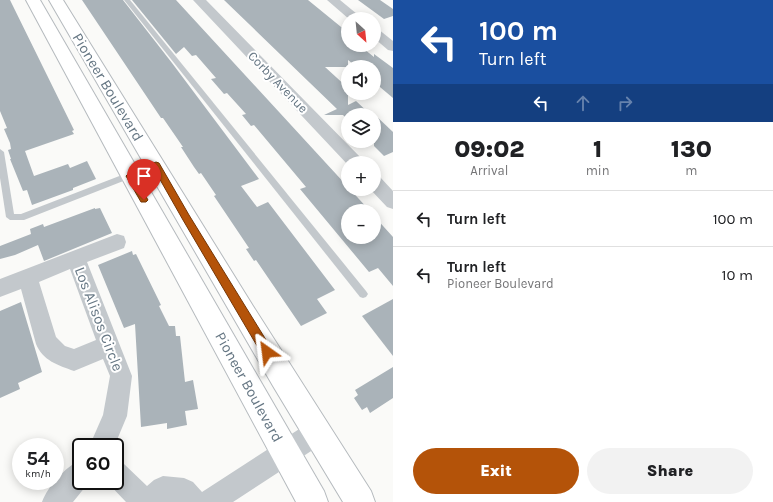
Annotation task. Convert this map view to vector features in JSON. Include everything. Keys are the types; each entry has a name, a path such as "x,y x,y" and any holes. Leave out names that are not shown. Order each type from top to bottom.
{"main road":[{"name":"Pioneer Boulevard","path":"33,0 313,502"},
{"name":"Pioneer Boulevard","path":"56,0 316,433 360,502"}],"street":[{"name":"Corby Avenue","path":"200,0 349,156"},
{"path":"333,0 348,12"},
{"path":"381,38 393,47"},
{"path":"381,189 393,202"},
{"name":"Los Alisos Circle","path":"0,288 117,242"},
{"name":"Los Alisos Circle","path":"76,259 121,376 115,416 105,438"},
{"path":"28,277 47,344 58,354 74,360 109,345"},
{"path":"210,502 316,433"},
{"path":"124,481 144,502"},
{"path":"55,502 72,483"},
{"path":"148,502 163,489 184,492 193,502"}],"lane":[{"path":"127,0 363,294"},
{"path":"0,152 10,217 21,218 156,165"}],"building":[{"path":"0,0 10,0 74,130 72,131 74,134 25,151 34,176 68,164 70,168 87,161 96,179 73,188 73,190 32,205 27,190 23,191 10,159 8,150 11,149 10,143 4,129 7,128 0,111"},
{"path":"82,0 123,0 259,179 241,186 257,207 268,202 335,290 317,299 327,313 301,326 256,260 254,261 246,249 249,248 214,196 216,195 201,173 199,174 194,167 181,147 183,147 163,118 161,118"},
{"path":"132,0 176,0 341,179 341,196 356,196 364,204 341,204 341,238 300,189 306,187 254,125 251,126 242,115 246,114 227,93 224,94 211,79 216,78 196,55 192,56 184,47 176,54"},
{"path":"224,0 308,0 341,27 341,52 368,52 374,57 374,54 393,68 393,98 381,88 381,60 341,60 341,67 325,67 341,82 341,100 348,100 348,105 356,101 364,108 341,108 341,115 324,115 337,109"},
{"path":"358,0 380,0 393,9 393,16 384,19 381,17 381,12 374,12"},
{"path":"381,121 393,132 393,152 384,156 376,148 381,148"},
{"path":"95,208 100,208 112,233 44,261 38,245 15,255 0,259 0,246 31,234 30,229 43,224 44,227"},
{"path":"381,224 393,237 393,286 378,268 369,272 346,244 381,244"},
{"path":"132,251 133,255 136,254 161,305 159,306 169,326 175,326 176,336 180,336 185,382 193,380 198,409 185,411 187,425 167,429 167,423 141,427 135,324 124,328 98,265"},
{"path":"393,299 393,356 362,316"},
{"path":"21,302 42,372 18,383 20,389 0,398 0,311"},
{"path":"393,367 393,398 370,413 367,407 362,410 354,398 358,395 355,390"}],"route":[{"path":"144,200 130,176 156,165 186,218 267,352"}]}
